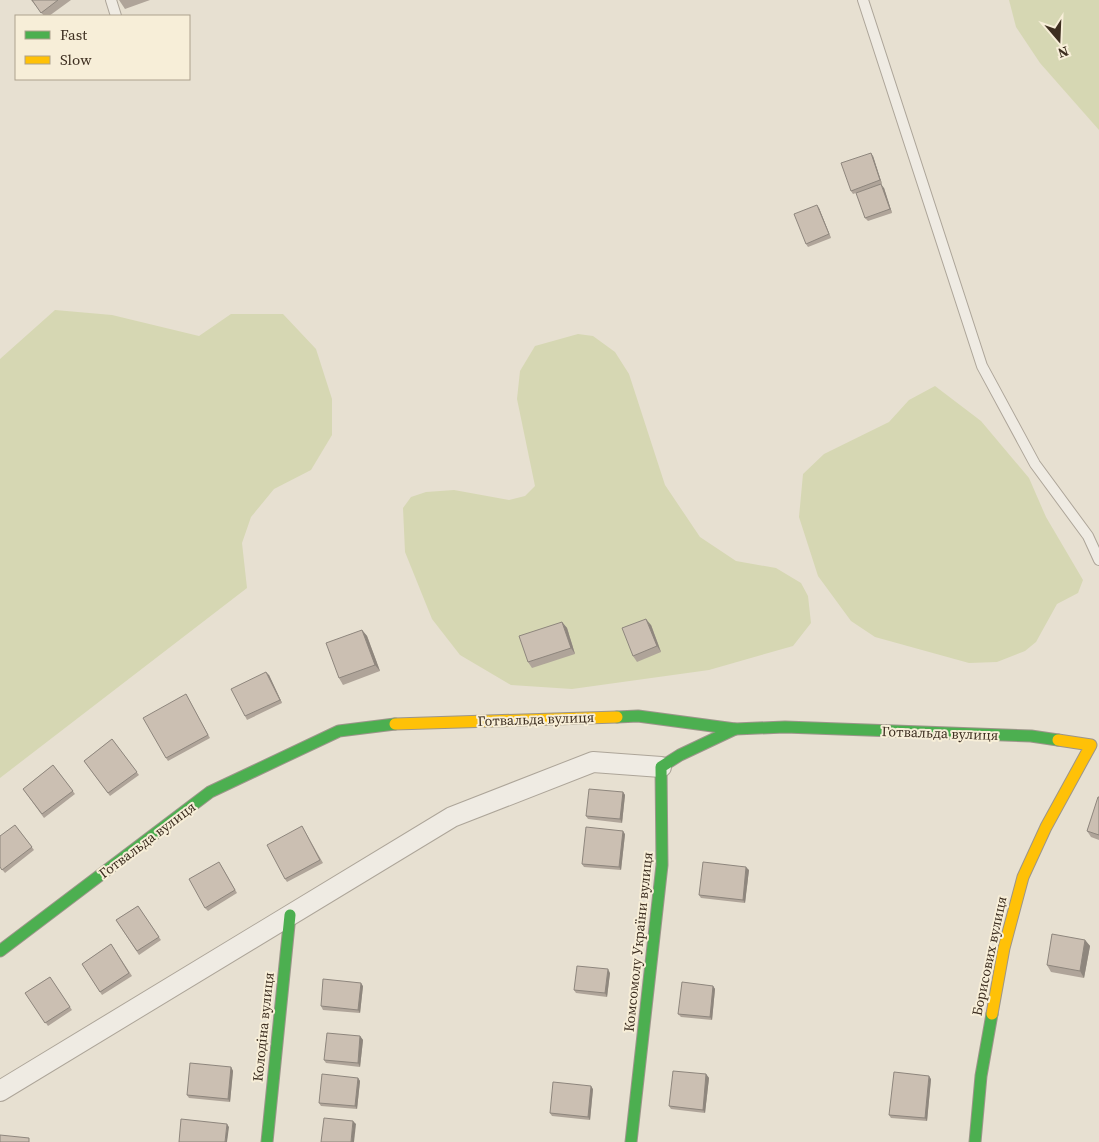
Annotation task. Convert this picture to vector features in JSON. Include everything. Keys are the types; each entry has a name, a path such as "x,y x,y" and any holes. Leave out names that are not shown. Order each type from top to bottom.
{"street":[{"name":"Готвальда вулиця","path":"0,951 210,792 338,731 405,724 638,716 735,730 785,727 1031,736 1091,744"},
{"path":"0,1091 452,817 593,762 661,767 680,755 735,730"},
{"name":"Борисових вулиця","path":"975,1142 981,1076 1011,916 1023,876 1046,827 1091,744"},
{"name":"Комсомолу України вулиця","path":"631,1142 662,866 661,767"},
{"name":"Колодіна вулиця","path":"267,1142 290,915"}],"lane":[{"path":"111,0 116,15"},
{"path":"863,0 982,366 1035,464 1088,536 1099,560"},
{"path":"1091,744 1099,734"}],"green space":[{"path":"1009,0 1099,0 1099,130 1040,63 1016,27"},
{"path":"55,310 112,315 199,336 231,314 283,314 316,349 332,399 332,435 311,470 274,489 251,517 242,543 247,588 0,778 0,359"},
{"path":"578,334 593,336 615,352 629,374 665,485 700,537 736,561 776,568 801,583 808,596 811,623 793,646 709,670 572,689 511,685 460,655 432,619 405,552 403,508 411,497 426,492 454,490 509,500 525,496 535,486 517,399 520,371 535,346"},
{"path":"935,386 981,421 1029,478 1046,517 1083,580 1078,593 1057,604 1036,642 1025,651 997,662 969,663 875,637 851,621 818,576 799,517 803,474 824,454 889,422 909,400"}],"building":[{"path":"32,0 58,0 41,13"},
{"path":"871,153 880,180 851,191 841,163"},
{"path":"881,184 890,209 865,218 856,193"},
{"path":"817,205 829,234 806,244 794,214"},
{"path":"646,619 657,646 633,656 622,628"},
{"path":"562,622 571,648 528,662 519,636"},
{"path":"362,630 375,665 339,678 326,643"},
{"path":"266,672 280,700 245,716 231,689"},
{"path":"186,694 208,735 166,758 143,718"},
{"path":"112,739 137,772 108,793 84,761"},
{"path":"53,765 73,791 42,814 23,789"},
{"path":"589,789 623,792 620,819 586,816"},
{"path":"1099,797 1099,835 1087,831"},
{"path":"15,825 32,847 2,870 0,867 0,836"},
{"path":"302,826 320,860 285,879 267,845"},
{"path":"586,827 623,831 619,867 582,864"},
{"path":"219,862 235,890 205,908 189,879"},
{"path":"703,862 746,867 743,900 699,895"},
{"path":"138,906 159,937 137,951 116,920"},
{"path":"1052,934 1085,940 1080,971 1047,965"},
{"path":"111,944 129,973 100,992 82,964"},
{"path":"577,966 608,969 605,993 574,990"},
{"path":"50,977 70,1007 45,1023 25,993"},
{"path":"323,979 361,983 358,1010 321,1006"},
{"path":"682,982 713,986 710,1017 678,1014"},
{"path":"327,1033 360,1036 358,1063 324,1060"},
{"path":"190,1063 231,1067 228,1099 187,1095"},
{"path":"673,1071 706,1074 703,1110 669,1106"},
{"path":"894,1072 929,1076 925,1118 889,1115"},
{"path":"322,1074 358,1078 355,1106 319,1103"},
{"path":"553,1082 591,1086 588,1117 550,1113"},
{"path":"324,1118 353,1121 351,1142 321,1142"},
{"path":"181,1119 227,1124 225,1142 179,1142"},
{"path":"0,1135 29,1138 29,1142 0,1142"}],"traffic: fast":[{"path":"617,717 638,716 735,729 785,727 1031,736 1058,740"},
{"path":"0,951 210,792 339,731 395,724"},
{"path":"631,1142 662,865 661,767 680,755 735,729"},
{"path":"267,1142 290,915"},
{"path":"975,1142 981,1076 992,1014"}],"traffic: slow":[{"path":"395,724 617,717"},
{"path":"992,1014 1004,948 1023,877 1046,827 1091,745 1058,740"}]}
